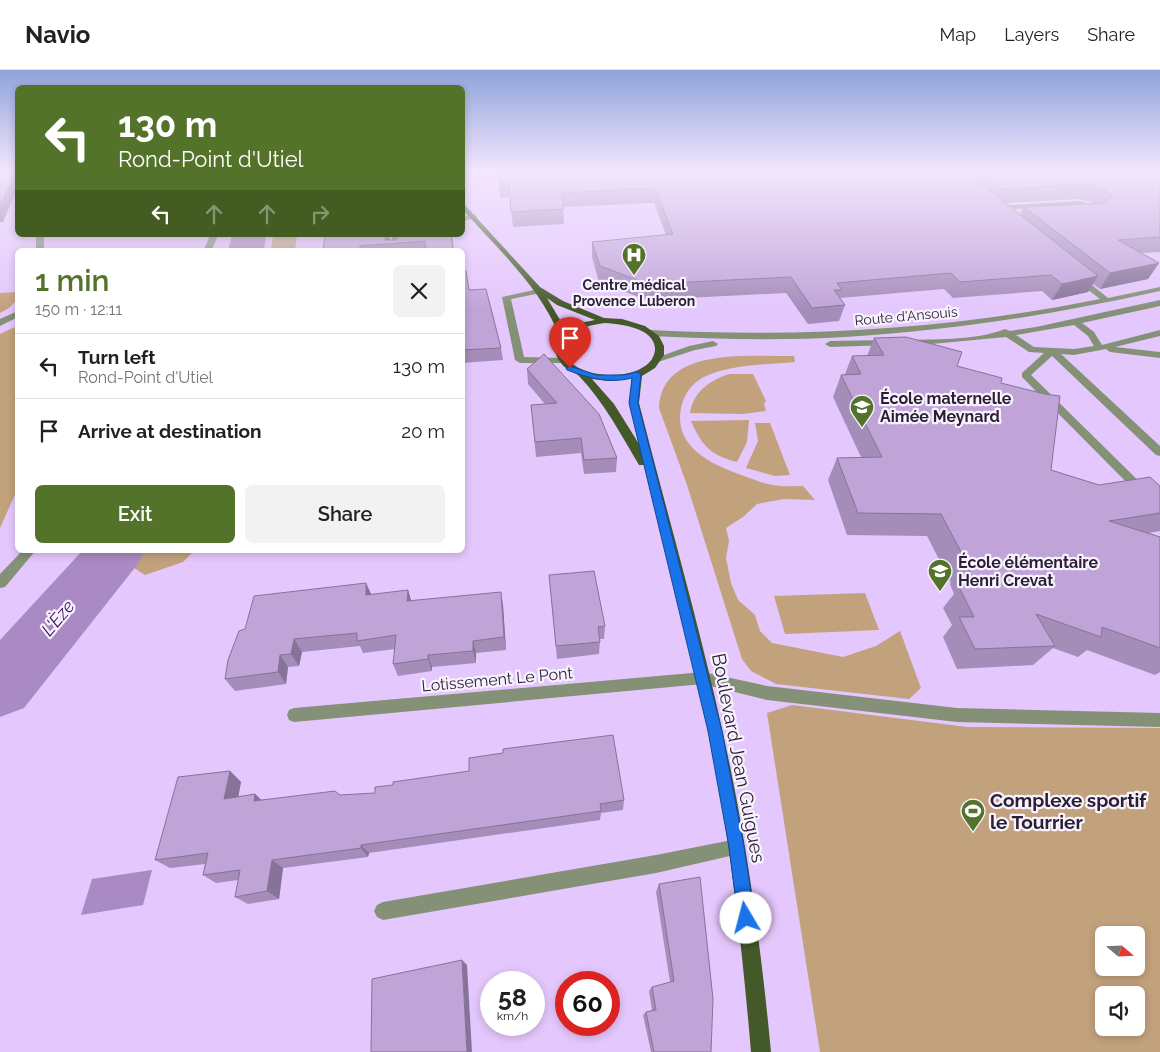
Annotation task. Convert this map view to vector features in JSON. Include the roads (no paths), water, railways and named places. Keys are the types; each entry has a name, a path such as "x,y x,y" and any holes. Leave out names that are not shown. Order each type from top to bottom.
{"main road":[{"path":"474,218 536,288 559,324 563,336"},
{"path":"536,288 560,303 605,320 631,323 651,333 657,341 660,350 658,359 653,365 637,374 610,379 582,374 570,368 562,361 558,347 563,336 580,324 605,320"},
{"name":"Boulevard Jean Guigues","path":"582,374 602,392 613,408 652,477"},
{"name":"Boulevard Jean Guigues","path":"637,374 634,403 703,678 737,847 754,972 761,1052"}],"street":[{"path":"1068,270 1107,301"},
{"path":"536,288 506,296 520,360 562,361"},
{"name":"Route d'Ansouis","path":"651,333 698,337 789,338 926,330 1058,311 1160,288"},
{"name":"Route d'Ansouis","path":"658,359 672,356 687,348 707,344 936,342 1008,334 1077,323 1160,303"},
{"path":"1058,311 1091,334 1100,348"},
{"path":"0,323 15,315"},
{"path":"994,321 1008,334 1032,350 1074,352 1100,348 1160,333"},
{"path":"1100,348 1160,355"},
{"path":"1148,353 1160,350"},
{"path":"1052,351 1160,452"},
{"path":"1052,351 1026,375 1160,509"},
{"path":"0,583 27,553"},
{"name":"Lotissement Le Pont","path":"294,715 703,678 767,693 957,715 1160,720"},
{"path":"383,911 656,864 737,847"}],"waterway":[{"name":"L'Èze","path":"246,248 249,237"},
{"name":"L'Èze","path":"0,687 114,553"}],"place":[{"name":"Centre médical Provence Luberon","path":"634,276"},
{"name":"École maternelle Aimée Meynard","path":"862,428"},
{"name":"École élémentaire Henri Crevat","path":"940,592"},
{"name":"Complexe sportif le Tourrier","path":"973,832"}]}
